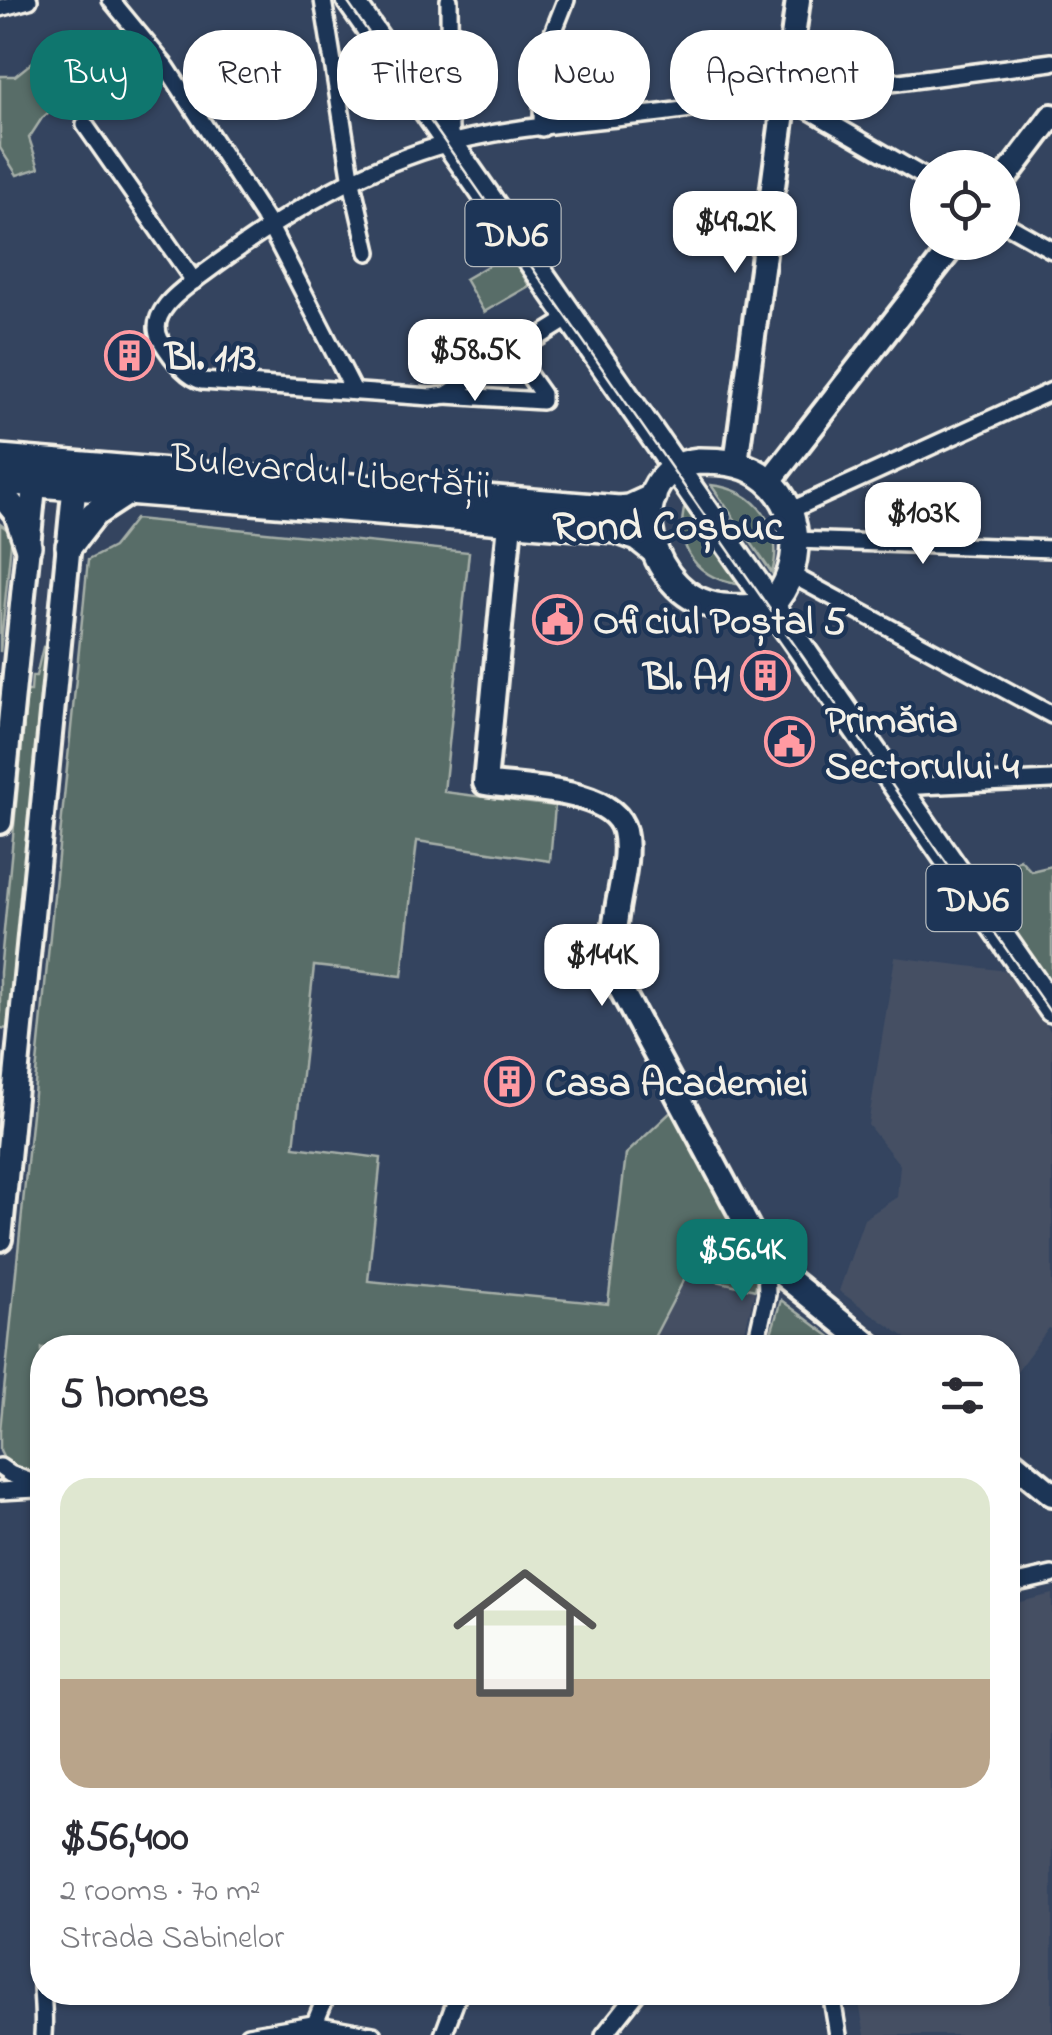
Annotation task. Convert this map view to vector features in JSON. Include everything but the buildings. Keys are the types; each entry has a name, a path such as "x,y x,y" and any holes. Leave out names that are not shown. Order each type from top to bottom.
{"main road":[{"name":"DN6","path":"350,0 1052,1009"},
{"name":"Bulevardul Libertății","path":"0,458 36,472 618,508 630,508 653,497"},
{"path":"699,460 736,463 769,482 788,511 796,540 790,574 771,605 722,607 696,600 676,586 658,565 652,549 649,530 653,497 664,477 676,467 699,460"},
{"name":"Bulevardul Libertății","path":"0,481 36,472"},
{"name":"Bulevardul Libertății","path":"76,475 129,491 616,530 638,538 652,549"},
{"path":"69,546 94,514 129,491"},
{"path":"0,492 17,513 28,546"}],"street":[{"path":"0,8 29,0"},
{"path":"111,0 167,68 269,225 354,392"},
{"path":"323,0 352,182 368,252"},
{"path":"449,0 451,143"},
{"path":"542,128 544,58 566,0"},
{"path":"794,30 798,0"},
{"path":"894,82 1052,62"},
{"path":"514,353 542,394 542,400 446,395 424,398 202,381 189,375 161,340 158,328 172,299 194,281 269,225 352,182 451,143 670,111"},
{"path":"1020,158 1052,116"},
{"path":"736,463 783,120"},
{"path":"827,120 910,168"},
{"path":"85,125 194,281"},
{"path":"1020,232 1052,250"},
{"path":"769,482 942,260"},
{"path":"446,395 571,317"},
{"path":"788,511 1052,391"},
{"path":"0,822 36,472"},
{"path":"0,1240 9,1051 76,475"},
{"path":"510,522 485,783 587,798 606,805 618,818 625,838 611,958 613,972 766,1262 857,1335"},
{"path":"796,540 1052,548"},
{"path":"790,574 1052,715"},
{"path":"898,786 1052,780"},
{"path":"758,1335 767,1294 766,1262"},
{"path":"0,1467 30,1482"},
{"path":"1020,1468 1052,1494"},
{"path":"0,1492 30,1488"},
{"path":"1020,1582 1051,1573"},
{"path":"41,2005 43,2035"},
{"path":"312,2029 322,2005"},
{"path":"443,2035 454,2005"},
{"path":"604,2035 628,2005"},
{"path":"833,2005 838,2035"},
{"path":"248,2035 312,2029 373,2035"}],"shaded area":[{"path":"895,957 1007,971 1052,1033 1052,1329 1020,1367 1020,1335 902,1335 839,1291 864,1219 897,1197 900,1165 868,1125"},
{"path":"687,1274 755,1290 744,1335 656,1335"},
{"path":"1052,1594 1052,2035 865,2035 859,2005 1020,2005 1020,1602"}],"green space":[{"path":"30,64 30,120 41,120 29,138 39,168 17,175 0,148 0,76 15,76"},
{"path":"510,253 529,286 484,312 465,279"},
{"path":"711,485 742,494 764,514 774,541 772,573"},
{"path":"686,501 745,585 714,577 693,560 683,534"},
{"path":"135,519 469,552 444,792 555,806 550,861 417,841 402,976 314,966 294,1147 381,1158 368,1281 608,1304 626,1154 673,1110 760,1264 755,1290 687,1274 655,1335 30,1335 30,1471 6,1463 0,1451 0,1430 88,560 113,547"},
{"path":"0,524 12,533 0,652"},
{"path":"43,647 47,648 9,1029 0,1028 0,972 27,691 31,691"},
{"path":"1020,859 1031,871 1052,866 1052,994 981,890"},
{"path":"781,1300 828,1335 771,1335"}],"tram line":[{"path":"346,0 1052,1015"}],"place":[{"name":"Bl. 113","path":"130,355"},
{"name":"Oficiul Poștal 5","path":"558,619"},
{"name":"Bl. A1","path":"765,675"},
{"name":"Primăria Sectorului 4","path":"790,741"},
{"name":"Casa Academiei","path":"510,1081"}],"district":[{"name":"Rond Coșbuc","path":"668,524"}]}
